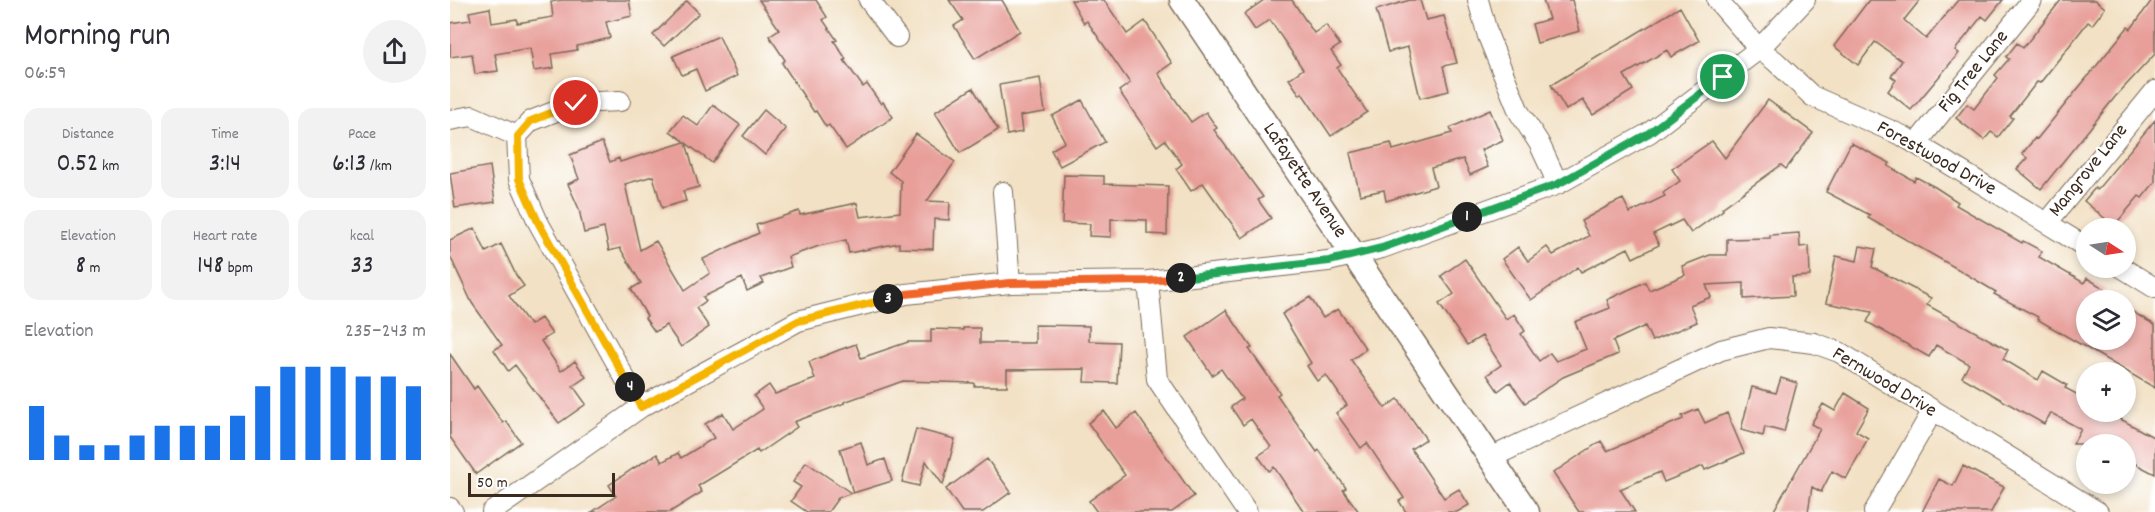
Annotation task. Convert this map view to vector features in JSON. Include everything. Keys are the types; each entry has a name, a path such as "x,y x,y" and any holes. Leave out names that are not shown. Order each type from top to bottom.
{"street":[{"path":"869,0 897,37"},
{"name":"Lafayette Avenue","path":"1182,0 1527,512"},
{"path":"1478,0 1488,36 1519,112 1539,143 1558,184"},
{"name":"Forestwood Drive","path":"1717,0 1759,49 1812,96 1916,144 2076,241"},
{"path":"492,512 641,407 798,321 906,294 1010,283 1148,281 1329,261 1382,248 1558,184 1649,133 1759,49 1805,0"},
{"name":"Fig Tree Lane","path":"1916,144 2032,0"},
{"name":"Mangrove Lane","path":"2047,223 2155,91"},
{"path":"620,101 576,103 531,121 518,136 519,179 538,222 641,407"},
{"path":"450,120 472,116 518,136"},
{"path":"1003,192 1010,283"},
{"path":"2136,276 2155,288"},
{"path":"1148,281 1157,379 1245,511"},
{"name":"Fernwood Drive","path":"1490,458 1721,350 1769,338 1815,343 1839,352 1932,412 2098,512"},
{"path":"1874,512 1932,412"},
{"path":"450,508 453,512"}],"building":[{"path":"629,0 632,16 606,22 610,38 577,46 577,50 552,54 554,68 534,71 530,48 495,54 498,71 475,74 472,54 450,57 450,23 471,20 469,12 490,8 492,23 517,19 517,23 553,17 551,2"},
{"path":"759,0 816,0 827,17 823,20 837,40 834,41 846,59 844,60 863,87 867,84 893,117 846,149 829,125 826,127 816,111 814,112 782,63 785,60 769,36 779,29"},
{"path":"949,0 1002,0 1020,31 975,59 954,26 963,20"},
{"path":"1071,0 1104,0 1127,34 1145,21 1172,63 1158,73 1170,92 1191,122 1206,112 1217,128 1214,130 1263,197 1258,200 1271,218 1242,238 1203,183 1191,191 1176,169 1182,164 1165,140 1157,146 1119,91 1130,83 1087,21 1084,23"},
{"path":"1264,0 1292,0 1314,33 1326,25 1340,45 1331,51 1341,65 1337,68 1367,112 1331,136 1302,93 1300,95 1289,79 1303,69 1270,20 1255,30 1244,14"},
{"path":"1410,0 1420,0 1426,20 1444,16 1457,63 1443,66 1449,91 1420,98 1408,47 1388,52 1376,10"},
{"path":"1543,0 1572,0 1580,31 1537,43 1532,24 1549,19"},
{"path":"1869,0 1920,0 1904,20 1926,39 1958,0 2003,0 1987,20 1982,16 1955,50 1959,53 1911,110 1888,91 1896,80 1891,76 1902,61 1875,42 1858,65 1834,46"},
{"path":"2061,0 2095,0 2105,8 2092,25 2088,22 2040,83 2037,82 2010,116 2013,118 1998,137 1991,132 1984,140 1956,118 1967,104 1974,109 1998,78 1995,75 2009,59 2006,57 2017,43 2023,48"},
{"path":"2152,0 2155,0 2155,54 2115,97 2041,189 2017,169 2027,158 2022,154 2035,138 2037,139 2128,27 2131,29"},
{"path":"687,1 699,13 664,46 653,35"},
{"path":"1680,7 1699,41 1671,57 1667,50 1624,75 1633,90 1593,115 1583,100 1566,110 1551,85"},
{"path":"719,36 737,76 705,91 696,69 682,75 673,56"},
{"path":"1040,78 1045,112 1020,116 1022,132 1007,135 999,85"},
{"path":"973,88 998,130 960,153 935,112"},
{"path":"1082,100 1105,142 1060,166 1051,150 1065,142 1052,116"},
{"path":"1768,100 1813,133 1786,169 1781,165 1691,233 1682,220 1653,234 1659,245 1633,258 1628,248 1581,272 1578,267 1531,300 1502,259 1518,247 1528,261 1547,247 1553,255 1589,236 1581,221 1608,206 1623,199 1630,213 1665,196 1663,193 1680,181 1672,169 1712,141 1725,158"},
{"path":"713,105 740,125 712,163 686,143 699,187 683,191 686,201 662,208 653,176 625,184 640,250 656,241 685,290 710,273 703,259 759,233 756,225 799,211 800,215 857,203 860,217 900,212 901,181 889,172 916,134 955,162 927,201 950,202 949,220 934,219 933,249 899,248 899,243 849,253 846,240 819,246 788,257 791,267 761,278 764,283 747,291 742,278 703,297 706,301 696,308 709,327 681,347 666,325 655,332 645,318 647,316 631,289 641,283 620,248 609,251 604,228 584,233 579,209 568,184 579,179 570,155 602,142 610,162 619,158 620,162 685,142 670,131 683,115 698,126"},
{"path":"764,110 786,129 765,155 743,136"},
{"path":"1490,110 1503,140 1481,150 1488,167 1470,175 1463,159 1431,168 1436,186 1386,201 1384,190 1360,195 1350,153 1391,143 1393,150 1452,133 1450,128"},
{"path":"2155,120 2155,182 2142,198 2139,196 2121,218 2104,218 2084,201 2095,188 2097,190"},
{"path":"1851,143 1890,163 1888,166 1914,181 1916,177 1935,187 1958,202 1956,205 2022,243 2023,241 2042,251 2039,257 2084,283 2087,278 2105,289 2076,290 2076,342 2037,319 2038,317 1994,294 1996,292 1956,268 1868,218 1870,215 1826,192"},
{"path":"490,166 495,202 455,208 450,173"},
{"path":"1064,175 1104,176 1104,184 1168,186 1167,235 1147,234 1147,220 1111,219 1111,237 1089,236 1090,224 1062,223"},
{"path":"475,228 486,252 501,244 524,286 509,296 530,325 541,318 552,334 541,341 561,371 575,361 586,377 573,386 586,404 559,423 515,365 508,371 494,350 502,345 472,303 450,256 450,240"},
{"path":"1799,233 1800,247 1809,246 1810,276 1792,277 1793,296 1744,299 1744,283 1706,285 1711,297 1690,305 1697,322 1652,341 1645,326 1613,341 1618,354 1563,377 1525,403 1510,382 1498,391 1487,375 1501,365 1482,336 1467,345 1439,304 1454,294 1441,276 1465,259 1506,319 1514,314 1525,331 1521,334 1539,361 1550,353 1556,361 1586,349 1575,322 1610,308 1607,300 1645,282 1649,290 1685,275 1682,266 1710,255 1727,255 1727,239 1770,238 1770,235"},
{"path":"1860,246 1876,249 1872,267 1931,298 1927,305 2008,350 2003,359 2038,380 2043,371 2067,385 2065,388 2076,394 2076,422 2126,422 2155,438 2155,474 2136,464 2136,434 2078,434 2081,429 2051,413 2044,424 1962,377 1969,364 1936,345 1929,357 1867,322 1872,312 1826,303 1836,256 1857,261"},
{"path":"1310,297 1323,318 1338,309 1366,349 1351,360 1385,408 1398,399 1426,439 1411,449 1444,498 1459,489 1469,505 1457,512 1406,512 1399,501 1404,498 1367,443 1361,448 1336,413 1347,405 1326,375 1317,381 1307,366 1311,363 1282,314"},
{"path":"1226,310 1252,348 1249,349 1280,393 1277,395 1317,452 1319,450 1346,488 1343,490 1359,512 1304,512 1274,467 1269,471 1258,456 1271,447 1251,419 1243,425 1231,407 1242,399 1221,369 1212,375 1187,337"},
{"path":"2136,314 2155,325 2155,388 2136,377 2136,362 2111,362 2090,350 2136,350"},
{"path":"1035,325 1089,326 1089,341 1119,342 1117,383 1084,382 1085,369 1007,370 1007,386 903,381 794,422 797,427 759,453 757,450 698,486 702,492 670,512 592,512 616,496 609,485 657,454 662,462 678,453 681,458 714,438 705,424 723,413 733,429 763,409 754,396 769,385 775,394 815,379 809,362 856,344 861,358 908,342 931,342 931,329 980,328 980,343 1035,343"},
{"path":"450,354 474,389 477,386 503,423 506,421 521,442 476,474 450,437"},
{"path":"1781,378 1797,383 1784,432 1765,427 1763,436 1741,430 1752,387 1776,393"},
{"path":"1845,393 1869,408 1856,431 1868,438 1846,479 1832,471 1821,492 1812,487 1808,512 1773,512 1820,429 1811,424 1823,404 1835,411"},
{"path":"1698,409 1705,423 1727,413 1744,453 1705,470 1703,466 1664,482 1660,472 1620,489 1635,512 1579,512 1553,473 1601,441 1607,451 1683,419 1682,416"},
{"path":"1104,411 1116,428 1136,413 1194,496 1172,512 1097,512 1089,501 1125,475 1088,423"},
{"path":"916,429 955,439 943,485 926,461 919,486 902,482"},
{"path":"861,442 868,465 885,459 892,481 853,493 840,449"},
{"path":"987,459 1011,492 983,512 962,512 946,489"},
{"path":"806,462 851,493 838,498 828,512 807,512 791,501 801,487 793,482"},
{"path":"1963,466 2004,487 1991,512 1922,512 1939,479 1953,486"}],"route":[{"path":"576,103 531,121 518,136 519,179 538,222 641,407 798,321 906,294 1010,283 1148,281 1329,261 1382,248 1558,184 1649,133 1723,77"}]}
